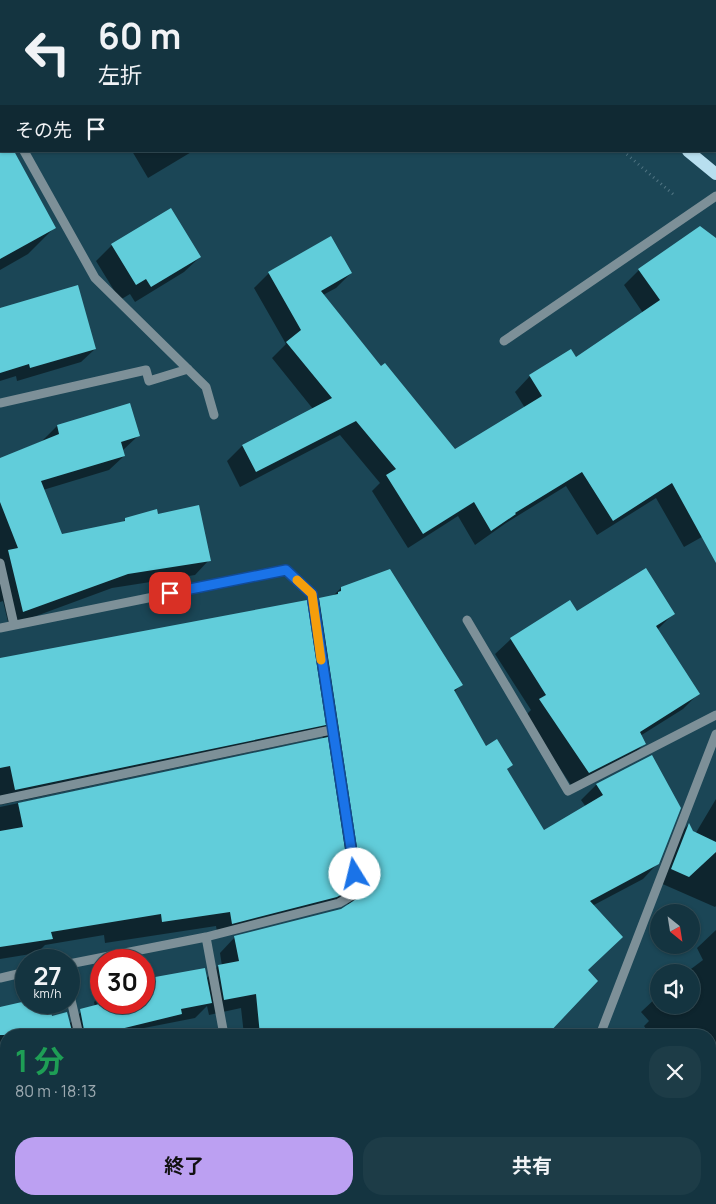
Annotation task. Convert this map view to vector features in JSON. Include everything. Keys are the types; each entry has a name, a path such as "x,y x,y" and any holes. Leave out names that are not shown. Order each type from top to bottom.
{"main road":[{"path":"689,152 716,174"}],"street":[{"path":"25,152 95,278 206,387 214,416"},
{"path":"504,341 716,196"},
{"path":"0,403 146,370 149,382 188,369"},
{"path":"0,563 14,625"},
{"path":"0,628 286,570 312,594 331,730 358,892 339,903 206,937 80,962"},
{"path":"467,620 568,791 716,715"},
{"path":"0,800 331,730"},
{"path":"602,1029 716,734"},
{"path":"206,937 223,1029"},
{"path":"0,978 15,975"},
{"path":"74,1014 77,1029"}],"path":[{"path":"624,152 693,211"}],"building":[{"path":"0,152 15,152 56,228 0,259"},
{"path":"171,208 201,257 151,287 146,279 136,285 111,244"},
{"path":"700,226 716,238 716,563 672,483 613,521 582,472 515,513 491,531 474,502 423,534 386,475 396,469 356,421 256,472 242,445 332,398 286,342 301,330 268,272 331,236 352,273 321,291 381,366 385,363 455,449 542,396 529,375 571,349 576,357 660,300 638,269"},
{"path":"78,285 96,349 30,368 29,364 0,373 0,308"},
{"path":"130,403 140,436 121,442 125,456 41,481 62,534 125,521 125,518 157,509 158,514 199,505 211,561 128,574 23,612 8,550 18,548 0,502 0,458 59,434 57,425"},
{"path":"646,568 675,614 656,626 700,694 640,732 646,744 589,773 539,699 546,695 510,638 570,600 577,611"},
{"path":"390,569 463,685 454,690 486,746 497,739 513,765 507,769 544,830 603,795 596,784 652,755 681,808 659,864 590,901 623,937 588,970 598,981 553,1029 259,1029 256,994 224,1000 218,965 239,961 234,936 341,909 364,894 319,598 338,594 341,591 341,587"},
{"path":"307,600 326,725 15,790 10,766 0,768 0,658"},
{"path":"328,737 351,889 337,897 232,924 230,912 162,922 161,914 51,932 53,939 0,947 0,831 23,827 18,803"},
{"path":"689,823 693,831 716,842 716,852 689,877 671,869"},
{"path":"205,968 212,1003 181,1009 182,1014 121,1029 84,1029 80,1009 90,1006 90,1014 155,1014 155,977"},
{"path":"15,1004 15,1014 52,1014 52,1016 68,1014 71,1029 0,1029 0,1007"}],"slow traffic":[{"path":"297,580 312,594 321,660"}],"route":[{"path":"170,593 286,570 312,594 331,730 355,874"}]}
